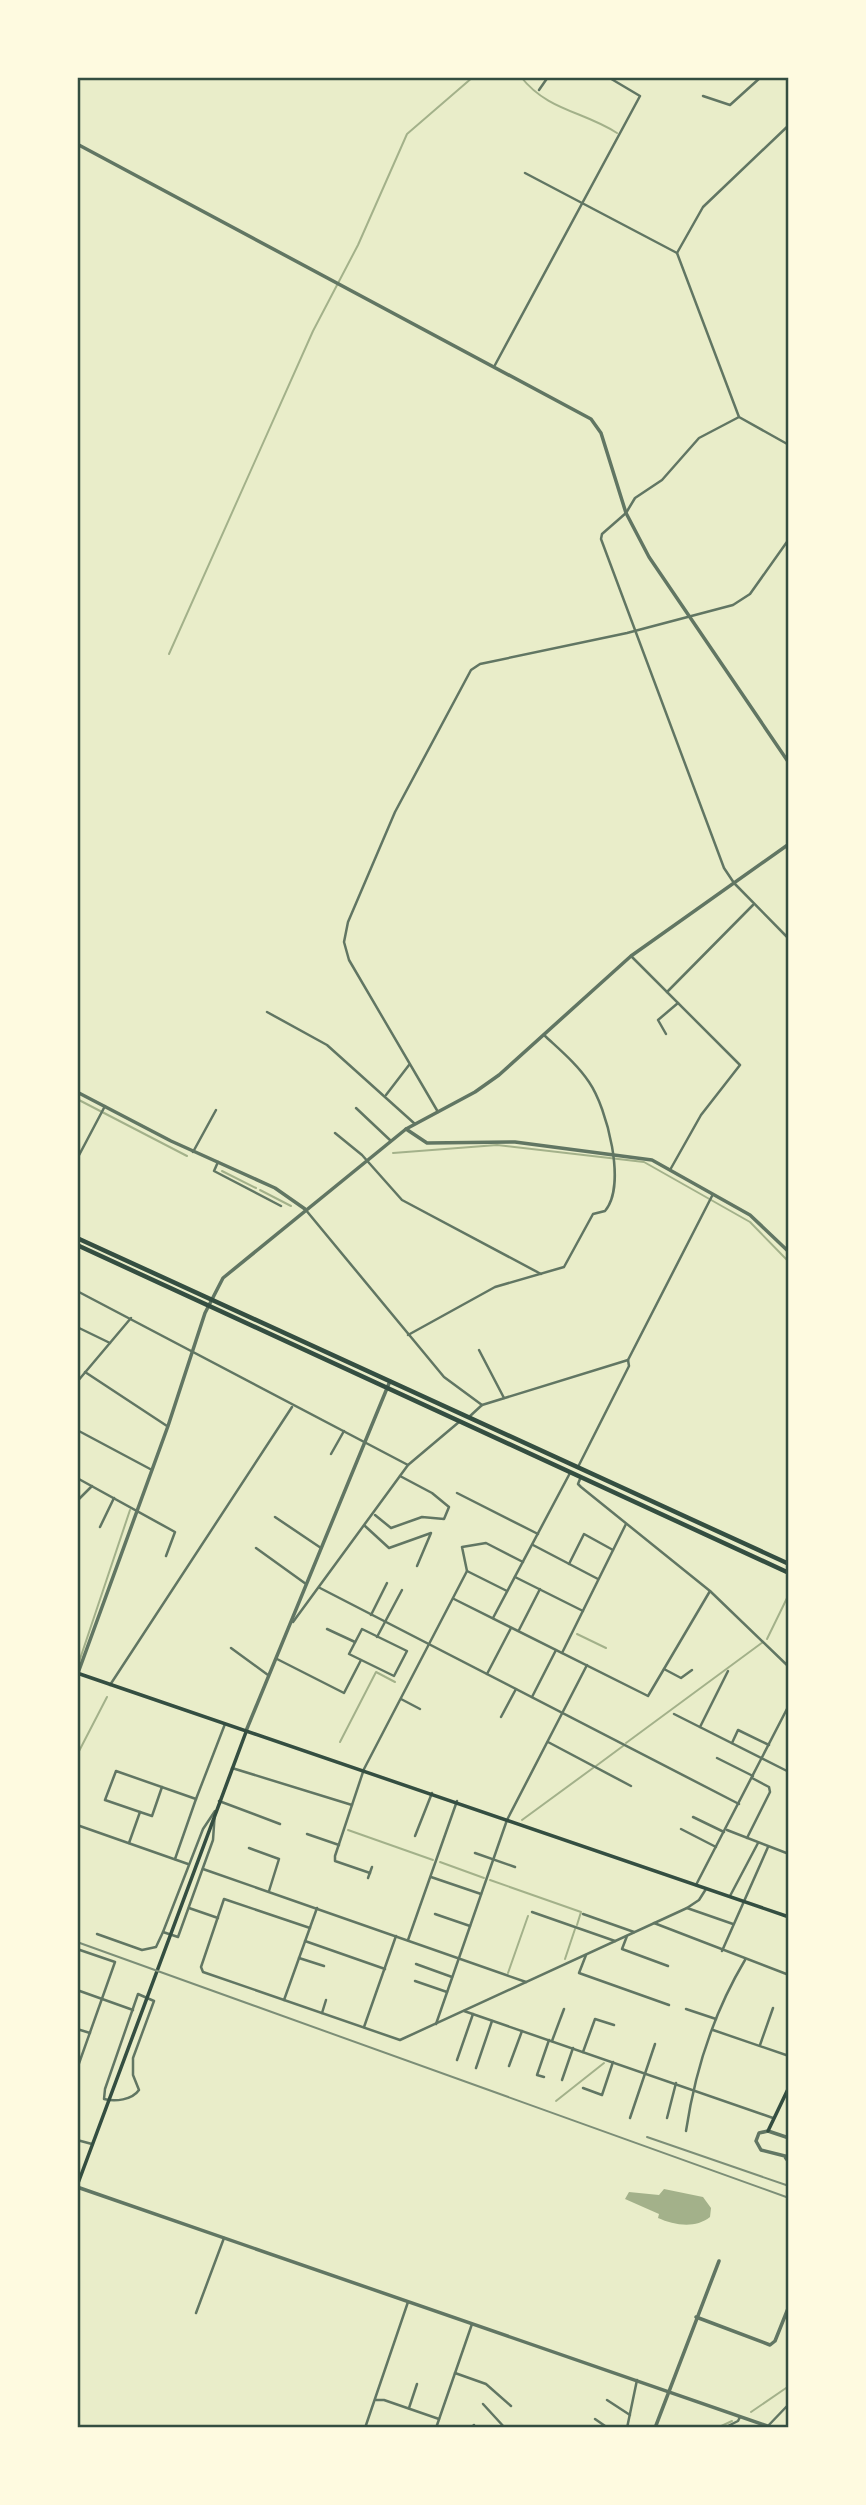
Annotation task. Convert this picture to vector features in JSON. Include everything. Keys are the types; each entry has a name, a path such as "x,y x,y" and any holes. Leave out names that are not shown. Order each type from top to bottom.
{"highway":[{"path":"77,1238 789,1564"},
{"path":"77,1245 789,1573"}],"main road":[{"path":"77,1674 364,1769 789,1917"},
{"path":"77,2187 246,1731"},
{"path":"768,2130 789,2087"}],"street":[{"path":"540,90 548,77"},
{"path":"495,365 640,96 608,77"},
{"path":"703,96 730,105 761,77"},
{"path":"677,253 703,207 789,125"},
{"path":"77,144 495,365 591,419 601,433 626,513 649,557 693,618 789,763"},
{"path":"525,173 677,253 739,417 789,445"},
{"path":"739,417 699,438 662,480 635,498 626,513 602,534 601,539 633,632 724,868 734,883 789,939"},
{"path":"438,1112 349,960 344,942 348,922 403,796 474,667 693,618 733,605 750,594 789,539"},
{"path":"77,1674 168,1426 208,1306 223,1278 407,1129 489,1083 631,956 789,844"},
{"path":"667,992 754,904"},
{"path":"631,956 740,1065 701,1115 670,1171"},
{"path":"666,1034 657,1020 678,1003"},
{"path":"267,1012 327,1045 415,1124"},
{"path":"408,1335 495,1287 568,1264 593,1214 607,1209 615,1157 592,1086 544,1035"},
{"path":"384,1096 409,1065"},
{"path":"77,1092 103,1110 275,1188 305,1209 444,1377 482,1405"},
{"path":"356,1108 391,1141"},
{"path":"77,1159 103,1110"},
{"path":"193,1152 216,1110"},
{"path":"407,1129 427,1143 505,1141 652,1160 712,1197 755,1218 789,1252"},
{"path":"335,1133 402,1200 541,1273"},
{"path":"218,1162 214,1171 281,1206"},
{"path":"578,1467 629,1366 628,1360 712,1197"},
{"path":"77,1291 408,1465"},
{"path":"77,1382 131,1318"},
{"path":"77,1326 110,1343"},
{"path":"480,1350 504,1398"},
{"path":"469,1417 482,1405 628,1360"},
{"path":"85,1372 168,1426"},
{"path":"246,1731 390,1381"},
{"path":"110,1685 293,1406"},
{"path":"288,1627 320,1588 408,1465 459,1422"},
{"path":"77,1430 152,1470"},
{"path":"331,1454 344,1431"},
{"path":"493,1618 570,1471"},
{"path":"374,1514 391,1528 422,1517 444,1519 449,1507 432,1493 400,1476"},
{"path":"581,1476 578,1484 710,1591 789,1667"},
{"path":"77,1478 175,1532 166,1556"},
{"path":"77,1501 92,1486"},
{"path":"457,1493 538,1534"},
{"path":"100,1527 114,1498"},
{"path":"275,1517 321,1548"},
{"path":"562,1653 626,1524"},
{"path":"365,1526 389,1548 431,1532 417,1566"},
{"path":"569,1564 584,1534 613,1550"},
{"path":"370,1873 335,1861 339,1845 364,1769 467,1571 463,1548 486,1543 523,1562"},
{"path":"532,1545 598,1579"},
{"path":"256,1548 306,1584"},
{"path":"467,1571 507,1591"},
{"path":"515,1577 583,1611"},
{"path":"370,1615 387,1583"},
{"path":"320,1588 739,1804"},
{"path":"518,1631 540,1589"},
{"path":"377,1637 402,1590"},
{"path":"453,1598 648,1696 710,1591"},
{"path":"487,1674 512,1628"},
{"path":"327,1629 355,1642"},
{"path":"362,1629 377,1637 407,1651 394,1676 349,1654 362,1629"},
{"path":"230,1648 268,1676"},
{"path":"532,1697 556,1650"},
{"path":"275,1659 344,1693 361,1660"},
{"path":"436,2024 508,1820 587,1665"},
{"path":"664,1669 681,1678 692,1670"},
{"path":"700,1727 728,1671"},
{"path":"501,1717 516,1689"},
{"path":"401,1699 420,1709"},
{"path":"696,1885 789,1705"},
{"path":"674,1714 789,1772"},
{"path":"176,1859 225,1724"},
{"path":"732,1743 738,1730 769,1745"},
{"path":"548,1742 631,1786"},
{"path":"717,1758 769,1787 770,1792 747,1838"},
{"path":"232,1768 353,1805"},
{"path":"162,1787 152,1816 105,1800 116,1770 196,1799"},
{"path":"415,1836 432,1793"},
{"path":"219,1801 281,1824"},
{"path":"408,1940 457,1801"},
{"path":"97,1934 148,1950 156,1947 202,1829 215,1811"},
{"path":"163,1932 178,1937 215,1832 215,1811"},
{"path":"130,1843 140,1812"},
{"path":"693,1817 789,1854"},
{"path":"77,1825 188,1864"},
{"path":"681,1829 716,1847"},
{"path":"307,1834 339,1845"},
{"path":"730,1897 758,1843"},
{"path":"722,1951 768,1847"},
{"path":"249,1848 279,1859 269,1891"},
{"path":"475,1853 515,1867"},
{"path":"368,1878 372,1867"},
{"path":"202,1869 526,1982"},
{"path":"431,1877 481,1894"},
{"path":"310,1928 224,1899 201,1967 203,1972 400,2040 687,1908 699,1900 706,1889"},
{"path":"188,1908 218,1918"},
{"path":"284,2000 317,1908"},
{"path":"687,1908 733,1924"},
{"path":"532,1912 615,1941"},
{"path":"583,1913 634,1932"},
{"path":"435,1914 470,1926"},
{"path":"654,1923 789,1975"},
{"path":"364,2027 396,1936"},
{"path":"626,1936 622,1949 668,1966"},
{"path":"305,1941 384,1969"},
{"path":"77,1949 115,1962 77,2067"},
{"path":"586,1955 579,1973 669,2005"},
{"path":"299,1958 324,1966"},
{"path":"686,2131 693,2089 716,2019 726,1993 745,1960"},
{"path":"416,1964 452,1977"},
{"path":"415,1981 447,1992"},
{"path":"77,1990 133,2010"},
{"path":"138,1994 154,2001 133,2058 133,2075 139,2090 135,2096 108,2101 104,2099 105,2089 138,1994"},
{"path":"322,2013 326,2000"},
{"path":"760,2045 773,2008"},
{"path":"544,2077 537,2074 564,2009"},
{"path":"686,2009 716,2019"},
{"path":"464,2011 773,2118"},
{"path":"457,2060 473,2014"},
{"path":"583,2052 595,2019 614,2025"},
{"path":"475,2068 492,2021"},
{"path":"77,2029 90,2033"},
{"path":"713,2029 789,2056"},
{"path":"509,2067 522,2031"},
{"path":"629,2118 656,2044"},
{"path":"562,2080 573,2048"},
{"path":"583,2088 602,2095 613,2062"},
{"path":"667,2118 676,2083"},
{"path":"788,2159 757,2146 759,2133 768,2130 789,2138"},
{"path":"77,2140 92,2144"},
{"path":"77,2187 774,2428"},
{"path":"196,2313 225,2238"},
{"path":"655,2428 719,2261"},
{"path":"365,2428 408,2302"},
{"path":"696,2317 770,2346 789,2306"},
{"path":"436,2428 472,2324"},
{"path":"455,2373 486,2384 511,2406"},
{"path":"627,2428 637,2380"},
{"path":"409,2409 417,2384"},
{"path":"375,2400 384,2400 439,2419"},
{"path":"607,2400 630,2415"},
{"path":"484,2404 505,2428"},
{"path":"766,2427 789,2404"},
{"path":"724,2428 738,2421 740,2417"},
{"path":"595,2419 608,2428"}],"shaded area":[{"path":"664,2189 703,2197 711,2208 710,2217 698,2223 678,2224 658,2218 659,2214 625,2199 629,2192 659,2195"}],"waterway":[{"path":"169,654 313,331 358,245 407,134 473,77"},
{"path":"521,77 531,88 554,104 617,133"},
{"path":"77,1099 187,1156"},
{"path":"393,1153 497,1145 644,1162 750,1222 789,1262"},
{"path":"222,1171 256,1188"},
{"path":"260,1190 291,1206"},
{"path":"79,1662 130,1510"},
{"path":"767,1639 789,1594"},
{"path":"577,1634 606,1648"},
{"path":"626,1743 763,1642"},
{"path":"340,1742 376,1672 395,1682"},
{"path":"77,1755 107,1697"},
{"path":"596,1766 623,1746"},
{"path":"522,1820 593,1768"},
{"path":"348,1830 433,1860"},
{"path":"440,1862 484,1878"},
{"path":"490,1880 581,1912 577,1925"},
{"path":"508,1973 528,1916"},
{"path":"565,1959 575,1929"},
{"path":"556,2101 604,2063"},
{"path":"751,2412 789,2386"},
{"path":"717,2428 732,2421"}],"railway":[{"path":"77,1942 789,2198"},
{"path":"647,2137 789,2186"}]}
